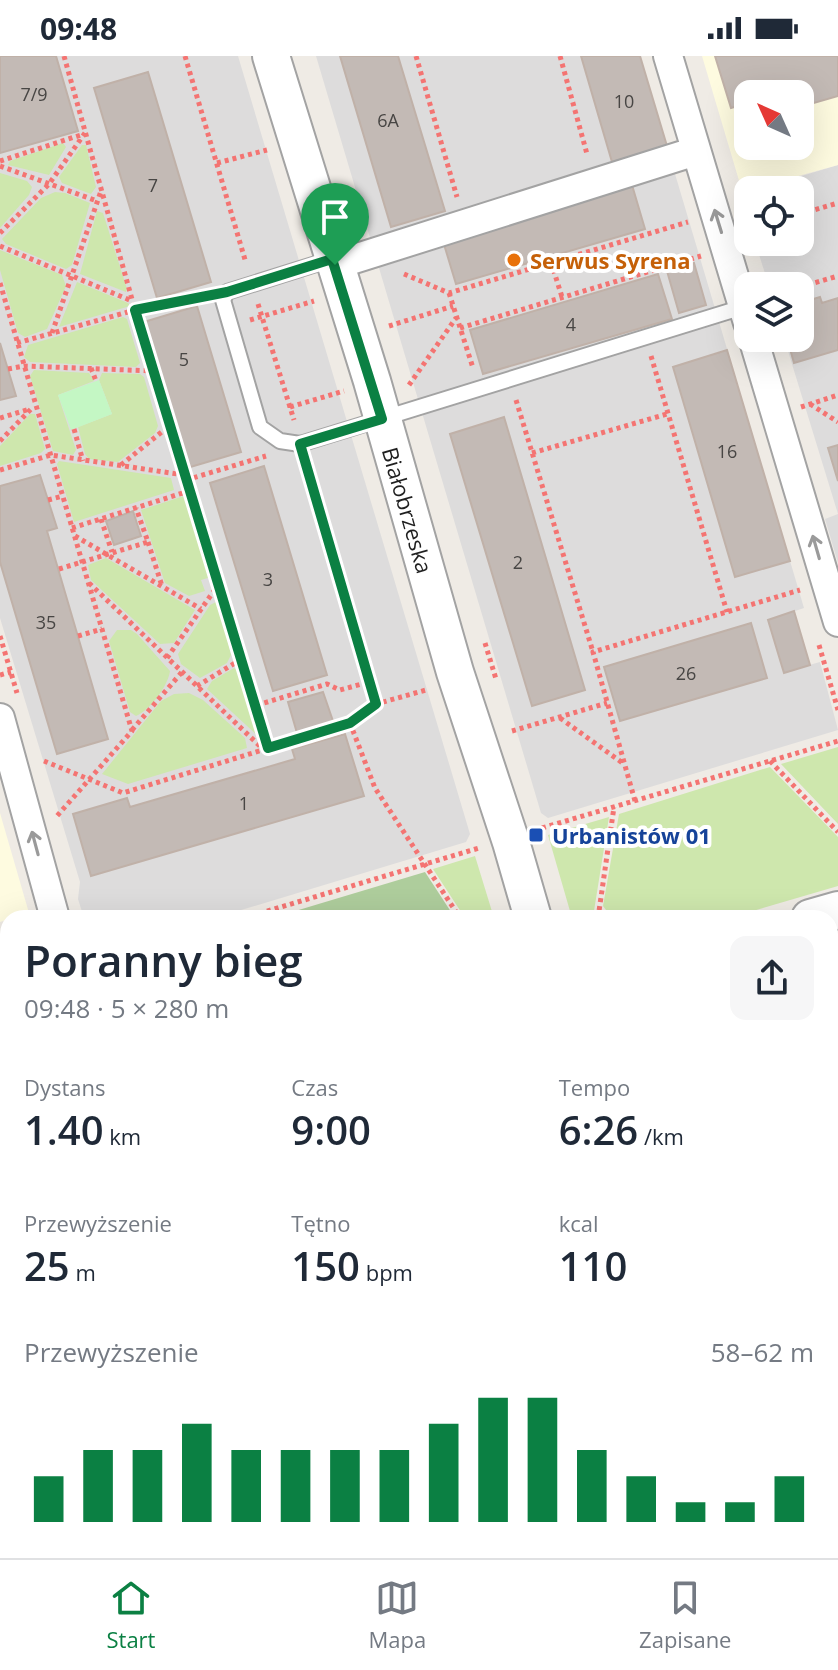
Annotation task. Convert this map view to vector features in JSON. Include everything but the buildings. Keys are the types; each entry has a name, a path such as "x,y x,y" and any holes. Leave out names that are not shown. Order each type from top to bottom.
{"street":[{"name":"Białobrzeska","path":"271,56 382,419 455,672 531,910"},
{"path":"668,56 734,276"},
{"path":"334,262 696,151"},
{"path":"757,352 838,622"},
{"path":"0,718 53,910"}],"lane":[{"path":"334,262 227,292 223,300 260,427 280,441 300,444 645,338 734,318"}],"path":[{"path":"64,56 135,310 266,749"},
{"path":"185,56 376,704"},
{"path":"416,56 458,199"},
{"path":"560,56 596,182"},
{"path":"0,163 85,133"},
{"path":"0,233 49,184 85,133"},
{"path":"217,163 272,149"},
{"path":"0,163 97,201"},
{"path":"51,334 101,191"},
{"path":"814,210 838,203"},
{"path":"399,272 449,293 695,219"},
{"path":"0,246 133,301"},
{"path":"460,328 706,254"},
{"path":"551,262 562,297"},
{"path":"814,283 838,276"},
{"path":"0,283 34,408 51,455 132,731"},
{"path":"17,343 135,310 227,292"},
{"path":"449,293 479,389"},
{"path":"230,325 317,300"},
{"path":"388,326 453,306"},
{"path":"407,389 457,317"},
{"path":"645,338 727,612"},
{"path":"8,369 24,366 154,371"},
{"path":"91,368 96,381"},
{"path":"510,379 635,801"},
{"path":"290,407 345,391"},
{"path":"810,404 838,422"},
{"path":"0,418 34,408"},
{"path":"0,441 34,408"},
{"path":"532,453 667,414"},
{"path":"120,466 169,426"},
{"path":"74,429 83,461"},
{"path":"0,470 51,455 185,478 276,453 280,441"},
{"path":"72,528 189,491"},
{"path":"48,500 63,496"},
{"path":"136,508 162,586"},
{"path":"101,519 109,553"},
{"path":"75,536 201,609"},
{"path":"59,569 148,542"},
{"path":"88,583 266,749"},
{"path":"593,652 827,583"},
{"path":"167,658 218,585"},
{"path":"78,636 102,629"},
{"path":"197,686 240,660"},
{"path":"0,675 11,672"},
{"path":"53,819 182,672"},
{"path":"254,706 327,684 340,690 369,682"},
{"path":"36,758 123,793 350,723 376,704 429,689"},
{"path":"512,731 607,703"},
{"path":"559,718 625,764"},
{"path":"350,723 375,788 455,910"},
{"path":"542,828 838,741"},
{"path":"770,761 838,832"},
{"path":"599,910 614,807"},
{"path":"272,910 479,850 475,835"}],"shaded area":[{"path":"0,56 238,56 470,834 466,842 241,910 81,910 78,899 80,882 0,618"},
{"path":"316,56 640,56 804,608 768,620 784,672 820,662 838,730 548,818 541,813"},
{"path":"702,56 838,56 838,165 798,176 738,176"},
{"path":"838,165 838,514 788,352 814,352 814,272 765,272 759,256 814,256 814,176 801,176"},
{"path":"838,514 838,563 825,519"},
{"path":"0,813 28,910 0,910"}],"green space":[{"path":"63,143 66,147 49,175 8,165 10,161"},
{"path":"82,145 86,145 96,187 91,194 62,183 59,177"},
{"path":"0,173 27,181 32,187 29,195 0,228"},
{"path":"55,192 90,203 72,265 66,269 6,244 2,239 41,198"},
{"path":"97,211 103,213 126,292 80,274"},
{"path":"0,250 62,275 66,286 47,329 25,337 18,333 0,270"},
{"path":"77,282 128,303 130,306 59,327"},
{"path":"123,317 127,319 140,363 136,367 30,362 24,357 28,345"},
{"path":"34,370 89,373 94,381 58,395 76,450 73,455 53,451 30,376"},
{"path":"102,373 140,374 144,377 158,426 155,433 118,462 89,459 78,427 112,414 99,380"},
{"path":"99,380 112,414 71,430 58,395"},
{"path":"30,414 35,414 45,449 0,466 0,446"},
{"path":"59,461 171,478 174,490 74,522 57,464"},
{"path":"187,495 211,577 201,580 205,591 189,596 165,583 141,510"},
{"path":"106,558 195,610 174,643 160,644 91,580 88,565"},
{"path":"216,602 231,655 227,663 200,678 181,664 178,654 210,605"},
{"path":"117,630 131,630 137,634 170,671 158,697 136,716 130,712 109,641"},
{"path":"234,668 242,673 261,739 207,689 212,681"},
{"path":"189,693 203,700 245,738 247,748 128,784 102,774 161,701 174,694"},
{"path":"838,747 838,824 781,764"},
{"path":"770,767 838,837 838,886 756,910 606,910 603,906 619,814"},
{"path":"609,817 594,910 570,910 548,835"},
{"path":"475,856 492,910 460,910 433,869"},
{"path":"425,872 450,910 299,910"}],"place":[{"name":"Serwus Syrena","path":"514,260"},
{"name":"Urbanistów 01","path":"536,835"}],"route":[{"path":"332,259 335,265 382,419 300,444 376,704 350,723 268,748 135,310 227,292 332,259"}]}
